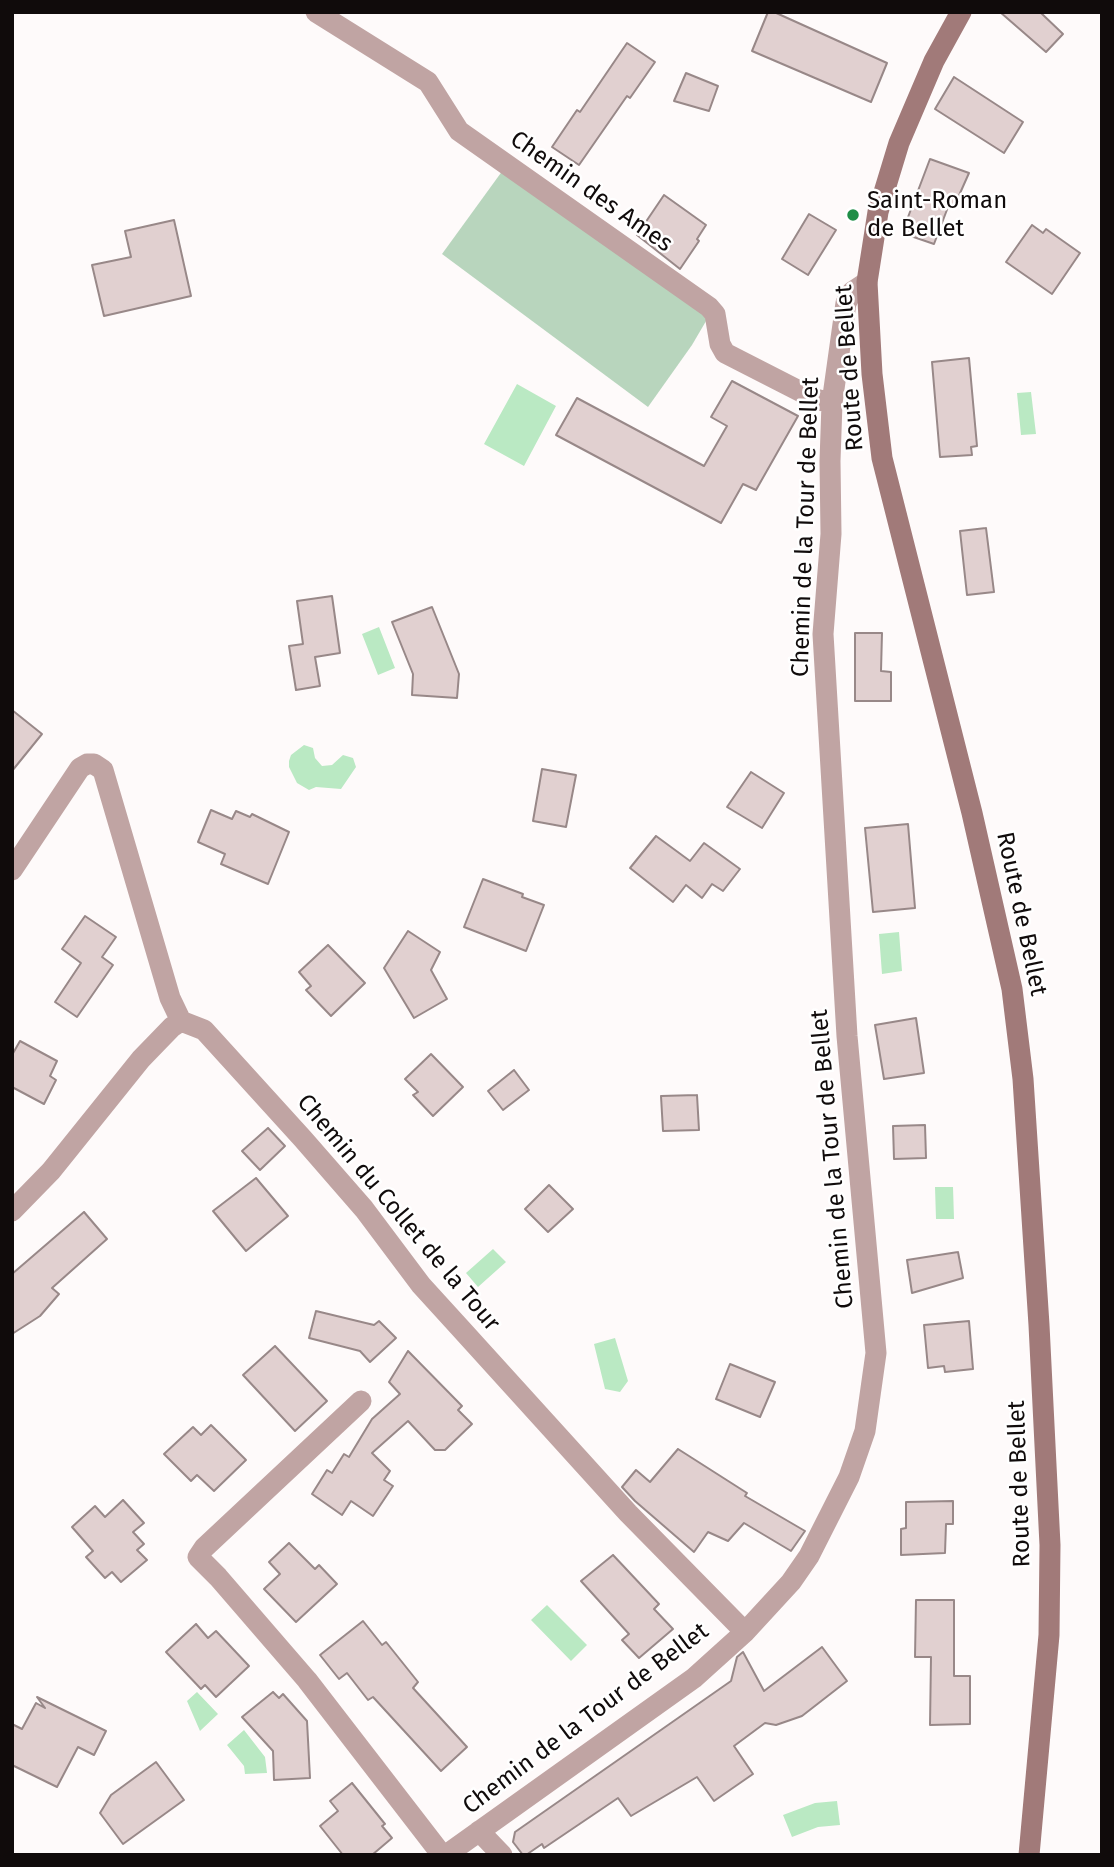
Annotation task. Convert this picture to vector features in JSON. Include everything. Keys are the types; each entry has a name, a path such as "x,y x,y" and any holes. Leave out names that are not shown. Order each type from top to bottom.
{"main road":[{"name":"Route de Bellet","path":"961,12 934,61 899,144 878,212 867,282 872,374 882,458 972,813 1012,989 1023,1079 1050,1545 1049,1635 1030,1855"}],"street":[{"name":"Chemin des Ames","path":"316,12 428,82 459,131 709,307 715,314 720,344 725,353 815,399 832,404"},
{"name":"Chemin de la Tour de Bellet","path":"444,1855 694,1678 745,1632 791,1582 809,1556 836,1506 866,1431 876,1353 847,1036 823,634 831,534 832,404 846,303 852,292 867,282"},
{"path":"12,870 80,768 94,764 103,770 170,998 181,1021 141,1059 51,1171 12,1211"},
{"name":"Chemin du Collet de la Tour","path":"181,1021 204,1030 364,1209 421,1285 462,1331 628,1513 745,1632"},
{"path":"361,1401 213,1539 198,1557 307,1680 444,1855"},
{"path":"479,1831 502,1855"}],"shaded area":[{"path":"503,170 709,316 648,407 442,254"},
{"path":"517,384 556,406 524,466 484,444"},
{"path":"1031,392 1036,434 1021,435 1017,393"},
{"path":"379,627 395,668 378,675 362,634"},
{"path":"304,745 313,748 315,758 322,766 332,765 343,755 353,758 356,767 341,789 316,787 309,790 297,783 289,761 291,755"},
{"path":"899,932 902,971 882,974 879,934"},
{"path":"935,1187 953,1187 954,1219 936,1219"},
{"path":"493,1249 506,1262 478,1287 466,1273"},
{"path":"615,1338 628,1381 620,1392 605,1389 594,1344"},
{"path":"547,1605 587,1645 571,1661 531,1620"},
{"path":"197,1692 218,1714 200,1731 187,1701"},
{"path":"244,1730 265,1757 267,1773 245,1774 244,1766 227,1745"},
{"path":"837,1801 840,1825 818,1827 792,1837 783,1815 815,1803"}],"building":[{"path":"768,12 774,12 887,63 871,102 752,51"},
{"path":"1000,12 1040,12 1063,34 1046,52"},
{"path":"627,43 655,62 630,98 627,96 579,165 552,147 577,110 580,112"},
{"path":"686,73 718,86 709,111 674,101"},
{"path":"954,77 1023,122 1004,153 935,109"},
{"path":"930,159 969,173 953,209 948,207 934,244 902,233"},
{"path":"664,195 706,225 697,239 699,241 680,269 637,235"},
{"path":"809,214 836,230 808,275 782,259"},
{"path":"174,220 191,296 104,316 92,265 131,257 125,231"},
{"path":"1032,225 1043,233 1046,229 1080,253 1052,294 1006,262"},
{"path":"969,358 977,446 971,447 972,455 940,457 932,362"},
{"path":"732,381 798,416 756,490 743,484 721,523 556,435 577,398 704,466 727,426 711,417"},
{"path":"986,528 994,592 967,595 960,531"},
{"path":"332,596 340,653 315,657 320,686 296,690 289,646 303,644 297,601"},
{"path":"432,607 459,674 457,698 412,695 413,674 392,622"},
{"path":"855,633 882,633 881,671 891,672 891,701 855,701"},
{"path":"12,710 42,734 12,771"},
{"path":"542,769 576,775 566,827 533,821"},
{"path":"751,772 784,793 762,828 727,807"},
{"path":"211,810 232,819 236,811 250,817 252,814 289,832 268,884 221,864 225,854 198,842"},
{"path":"908,824 915,908 873,912 865,828"},
{"path":"656,836 690,861 704,843 740,869 723,891 712,884 702,898 686,885 673,902 630,868"},
{"path":"483,879 544,905 526,951 464,927"},
{"path":"85,916 116,937 102,957 113,965 77,1017 55,1002 81,963 62,949"},
{"path":"408,931 440,952 431,970 447,999 414,1018 384,968"},
{"path":"328,945 365,983 331,1016 306,990 311,986 299,972"},
{"path":"916,1018 924,1073 884,1079 875,1025"},
{"path":"20,1041 57,1061 50,1076 56,1080 44,1104 12,1087 12,1055"},
{"path":"431,1054 463,1087 433,1116 413,1095 418,1092 405,1079"},
{"path":"514,1070 529,1090 503,1110 488,1091"},
{"path":"697,1095 699,1130 663,1131 661,1096"},
{"path":"925,1125 926,1158 894,1159 893,1126"},
{"path":"268,1128 285,1146 260,1170 242,1151"},
{"path":"256,1178 288,1216 246,1251 213,1211"},
{"path":"549,1185 573,1209 548,1232 525,1209"},
{"path":"84,1212 107,1239 52,1288 59,1294 40,1316 12,1334 12,1274"},
{"path":"958,1252 963,1278 912,1293 907,1260"},
{"path":"316,1311 374,1325 379,1321 396,1338 370,1362 360,1351 309,1338"},
{"path":"969,1321 973,1369 945,1372 944,1366 928,1368 924,1325"},
{"path":"275,1346 327,1401 295,1431 243,1375"},
{"path":"408,1351 462,1406 458,1410 472,1424 445,1450 435,1450 408,1421 372,1453 390,1471 384,1480 393,1486 373,1516 351,1501 342,1515 312,1494 327,1470 332,1473 344,1454 349,1457 372,1419 400,1394 389,1382"},
{"path":"730,1364 775,1382 760,1417 716,1399"},
{"path":"211,1425 246,1460 214,1491 197,1475 191,1481 164,1454 193,1427 201,1435"},
{"path":"678,1449 747,1493 745,1496 805,1531 791,1551 744,1523 728,1541 708,1532 694,1552 622,1487 636,1470 650,1482"},
{"path":"123,1500 144,1523 133,1532 144,1544 137,1550 147,1560 121,1582 112,1572 105,1578 86,1557 93,1551 72,1527 95,1506 105,1517"},
{"path":"953,1501 953,1524 946,1524 945,1553 901,1555 901,1529 906,1528 906,1502"},
{"path":"289,1543 315,1569 319,1565 337,1584 296,1622 264,1589 280,1574 269,1562"},
{"path":"613,1555 659,1604 654,1609 673,1629 639,1658 622,1640 629,1634 581,1581"},
{"path":"916,1600 954,1600 954,1676 970,1676 970,1724 930,1725 931,1657 915,1657"},
{"path":"363,1621 382,1645 386,1642 418,1682 413,1688 467,1747 441,1771 373,1697 368,1700 347,1673 339,1679 320,1655"},
{"path":"196,1624 208,1638 216,1631 249,1666 216,1697 205,1685 201,1689 166,1652"},
{"path":"822,1647 847,1681 802,1716 776,1725 765,1723 734,1746 753,1774 714,1801 697,1777 631,1816 618,1798 544,1848 542,1844 526,1855 523,1855 513,1842 515,1832 731,1681 737,1657 743,1652 764,1691"},
{"path":"273,1692 279,1698 283,1694 307,1721 310,1778 274,1780 273,1751 242,1717"},
{"path":"37,1697 106,1731 94,1755 78,1747 57,1787 12,1765 12,1724 22,1729 36,1703 45,1708"},
{"path":"156,1762 184,1800 123,1844 100,1813 111,1795"},
{"path":"352,1783 385,1824 382,1826 392,1838 372,1855 343,1855 320,1826 338,1811 330,1801"}],"place":[{"name":"Saint-Roman de Bellet","path":"853,215"}]}
